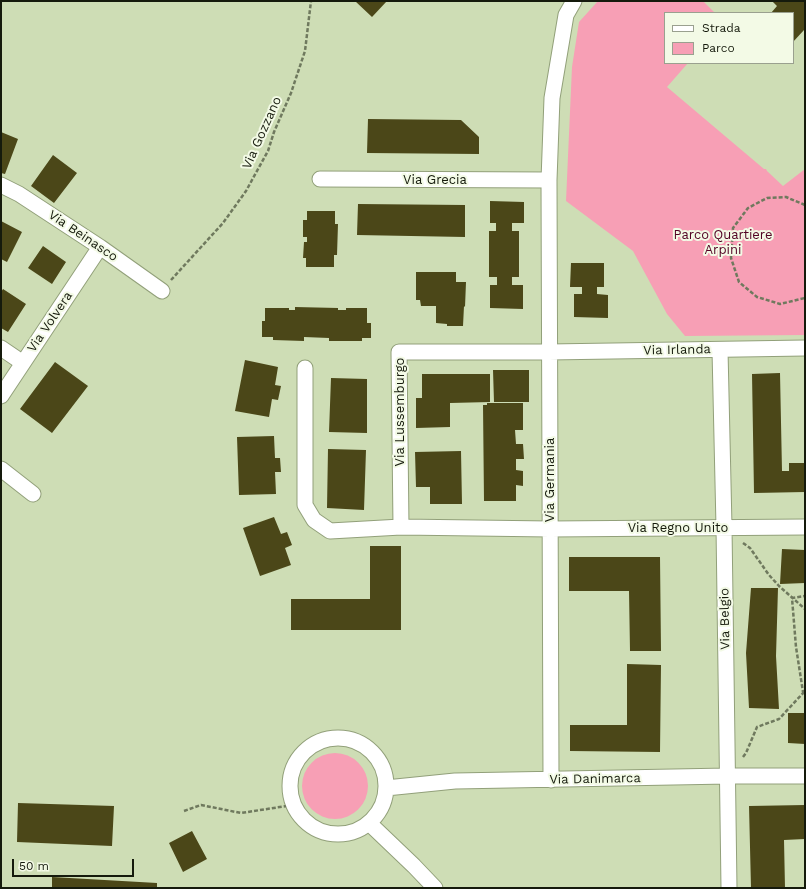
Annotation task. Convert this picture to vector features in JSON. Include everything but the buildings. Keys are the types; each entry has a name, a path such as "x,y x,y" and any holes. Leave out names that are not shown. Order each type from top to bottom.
{"street":[{"name":"Via Germania","path":"551,780 549,180 552,98 566,16 574,1"},
{"name":"Via Grecia","path":"320,179 549,180"},
{"name":"Via Beinasco","path":"1,185 19,194 100,247 162,291"},
{"name":"Via Volvera","path":"1,396 100,247"},
{"path":"1,348 23,363"},
{"name":"Via Irlanda","path":"549,352 805,348"},
{"name":"Via Belgio","path":"720,350 729,888"},
{"name":"Via Lussemburgo","path":"401,527 399,352 549,352"},
{"path":"305,368 305,505 314,520 330,530 401,527 550,529"},
{"path":"1,469 33,494"},
{"name":"Via Regno Unito","path":"550,529 805,527"},
{"path":"335,737 348,738 361,743 372,751 380,762 385,775 386,788 383,801 377,813 369,823 356,831 341,834 326,833 313,827 301,818 293,805 290,792 290,779 293,766 300,755 310,746 322,740 335,737"},
{"name":"Via Danimarca","path":"386,788 455,781 805,776"},
{"path":"369,823 435,888"}],"path":[{"name":"Via Gozzano","path":"162,291 223,223 246,191 256,174 268,150 291,93 305,51 311,1"},
{"path":"805,205 786,198 766,198 748,208 733,228 730,258 739,282 757,297 780,304 805,298"},
{"path":"724,528 750,548 768,575 805,609"},
{"path":"792,598 805,596"},
{"path":"728,776 746,753 757,727 778,718 804,691 796,647 792,598"},
{"path":"184,811 201,805 241,813 293,805"}],"green space":[{"name":"Parco Quartiere Arpini","path":"598,1 703,1 714,12 664,12 664,64 687,64 667,87 764,169 766,169 783,186 805,169 805,335 685,336 667,314 633,251 566,201 572,67 579,22"},
{"path":"335,753 348,756 358,763 365,773 368,786 365,799 358,809 348,816 335,819 322,816 312,809 305,799 302,786 305,773 312,763 322,756"}]}
